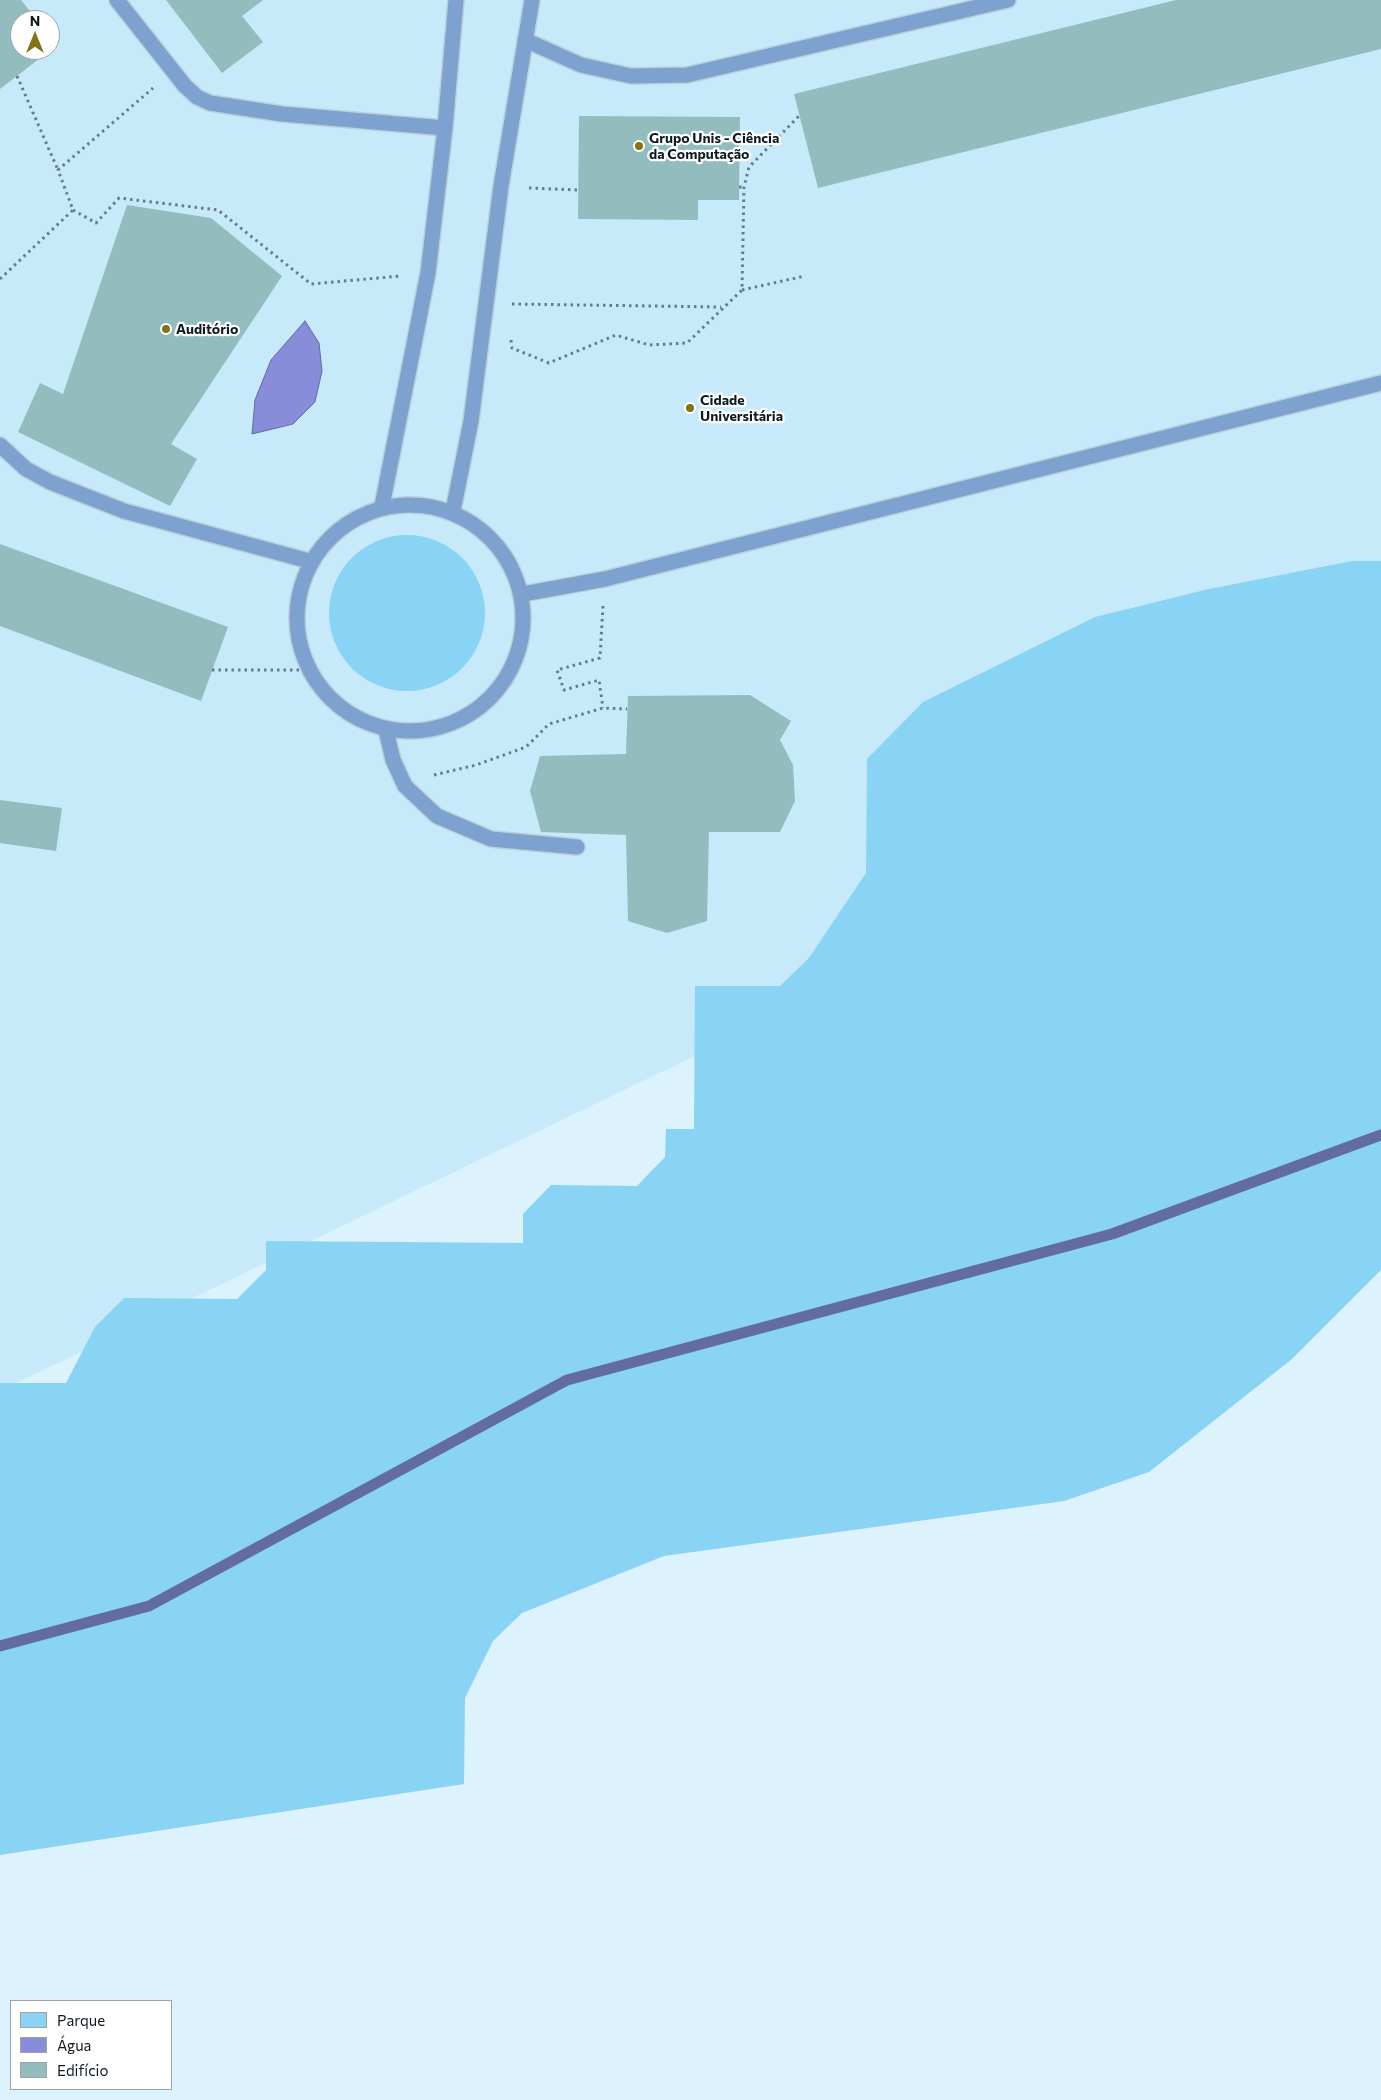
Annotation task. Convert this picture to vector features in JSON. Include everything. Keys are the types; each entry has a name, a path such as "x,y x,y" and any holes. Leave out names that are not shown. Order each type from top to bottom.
{"lane":[{"path":"117,0 172,71 197,97 210,103 282,114 445,128"},
{"path":"382,506 428,273 445,128 456,0"},
{"path":"453,511 471,421 501,186 532,0"},
{"path":"526,40 581,65 630,76 670,76 696,72 1008,0"},
{"path":"522,594 605,579 1381,383"},
{"path":"0,445 26,469 50,482 124,511 309,561"},
{"path":"382,506 453,511 498,544 522,594 522,639 505,681 474,713 431,730 386,730 340,709 307,670 298,623 298,593 309,561 340,526 382,506"},
{"path":"386,730 393,760 405,786 437,816 491,839 577,847"}],"path":[{"path":"58,170 172,71"},
{"path":"17,76 58,170 73,210 96,223 119,198 218,210 311,284 428,273"},
{"path":"742,290 744,187 749,167 799,116"},
{"path":"501,186 578,190"},
{"path":"739,187 744,187"},
{"path":"0,279 73,210"},
{"path":"510,331 512,348 549,363 616,335 649,345 687,343 722,307 742,290 805,276"},
{"path":"489,282 508,304 722,307"},
{"path":"603,708 599,680 564,690 557,670 600,658 605,579"},
{"path":"212,670 307,670"},
{"path":"405,786 526,747 548,724 603,708 627,709"}],"shaded area":[{"name":"Cidade Universitária","path":"0,0 1381,0 1381,767 846,983 0,1391"}],"green space":[{"path":"399,535 415,535 430,538 444,544 457,552 468,563 482,590 485,613 484,628 476,650 468,663 457,674 430,688 415,691 399,691 384,688 370,682 357,674 346,663 332,636 329,621 329,605 332,590 338,576 346,563 357,552 384,538"},
{"path":"1352,561 1381,561 1381,1270 1292,1359 1149,1472 1064,1501 664,1556 522,1613 493,1641 465,1698 464,1784 0,1855 0,1383 66,1383 95,1327 124,1298 237,1299 266,1270 266,1241 523,1243 523,1214 551,1185 637,1186 665,1157 666,1129 694,1129 695,986 780,986 809,958 866,873 867,759 923,702 1095,617 1209,589"}],"water":[{"path":"305,321 319,343 322,371 315,402 293,424 252,434 255,400 271,360"}],"building":[{"path":"0,0 21,0 29,10 10,10 10,60 38,60 0,89"},
{"path":"166,0 263,0 242,16 263,42 222,73"},
{"path":"1176,0 1381,0 1381,49 818,188 794,94"},
{"path":"579,116 740,117 739,200 698,200 698,220 578,219"},
{"name":"Auditório","path":"127,205 211,218 282,276 171,444 197,459 170,506 18,432 40,383 63,394"},
{"path":"0,544 228,627 201,701 0,626"},
{"path":"750,695 791,721 780,740 793,765 795,801 780,832 709,832 707,921 667,933 628,921 626,835 541,832 530,791 540,756 626,754 628,696"},
{"path":"0,800 62,808 56,851 0,843"}],"waterway":[{"path":"0,1646 149,1606 567,1380 1112,1234 1381,1135"}],"place":[{"name":"Grupo Unis - Ciência da Computação","path":"639,146"},
{"name":"Auditório","path":"166,329"},
{"name":"Cidade Universitária","path":"690,408"}]}
